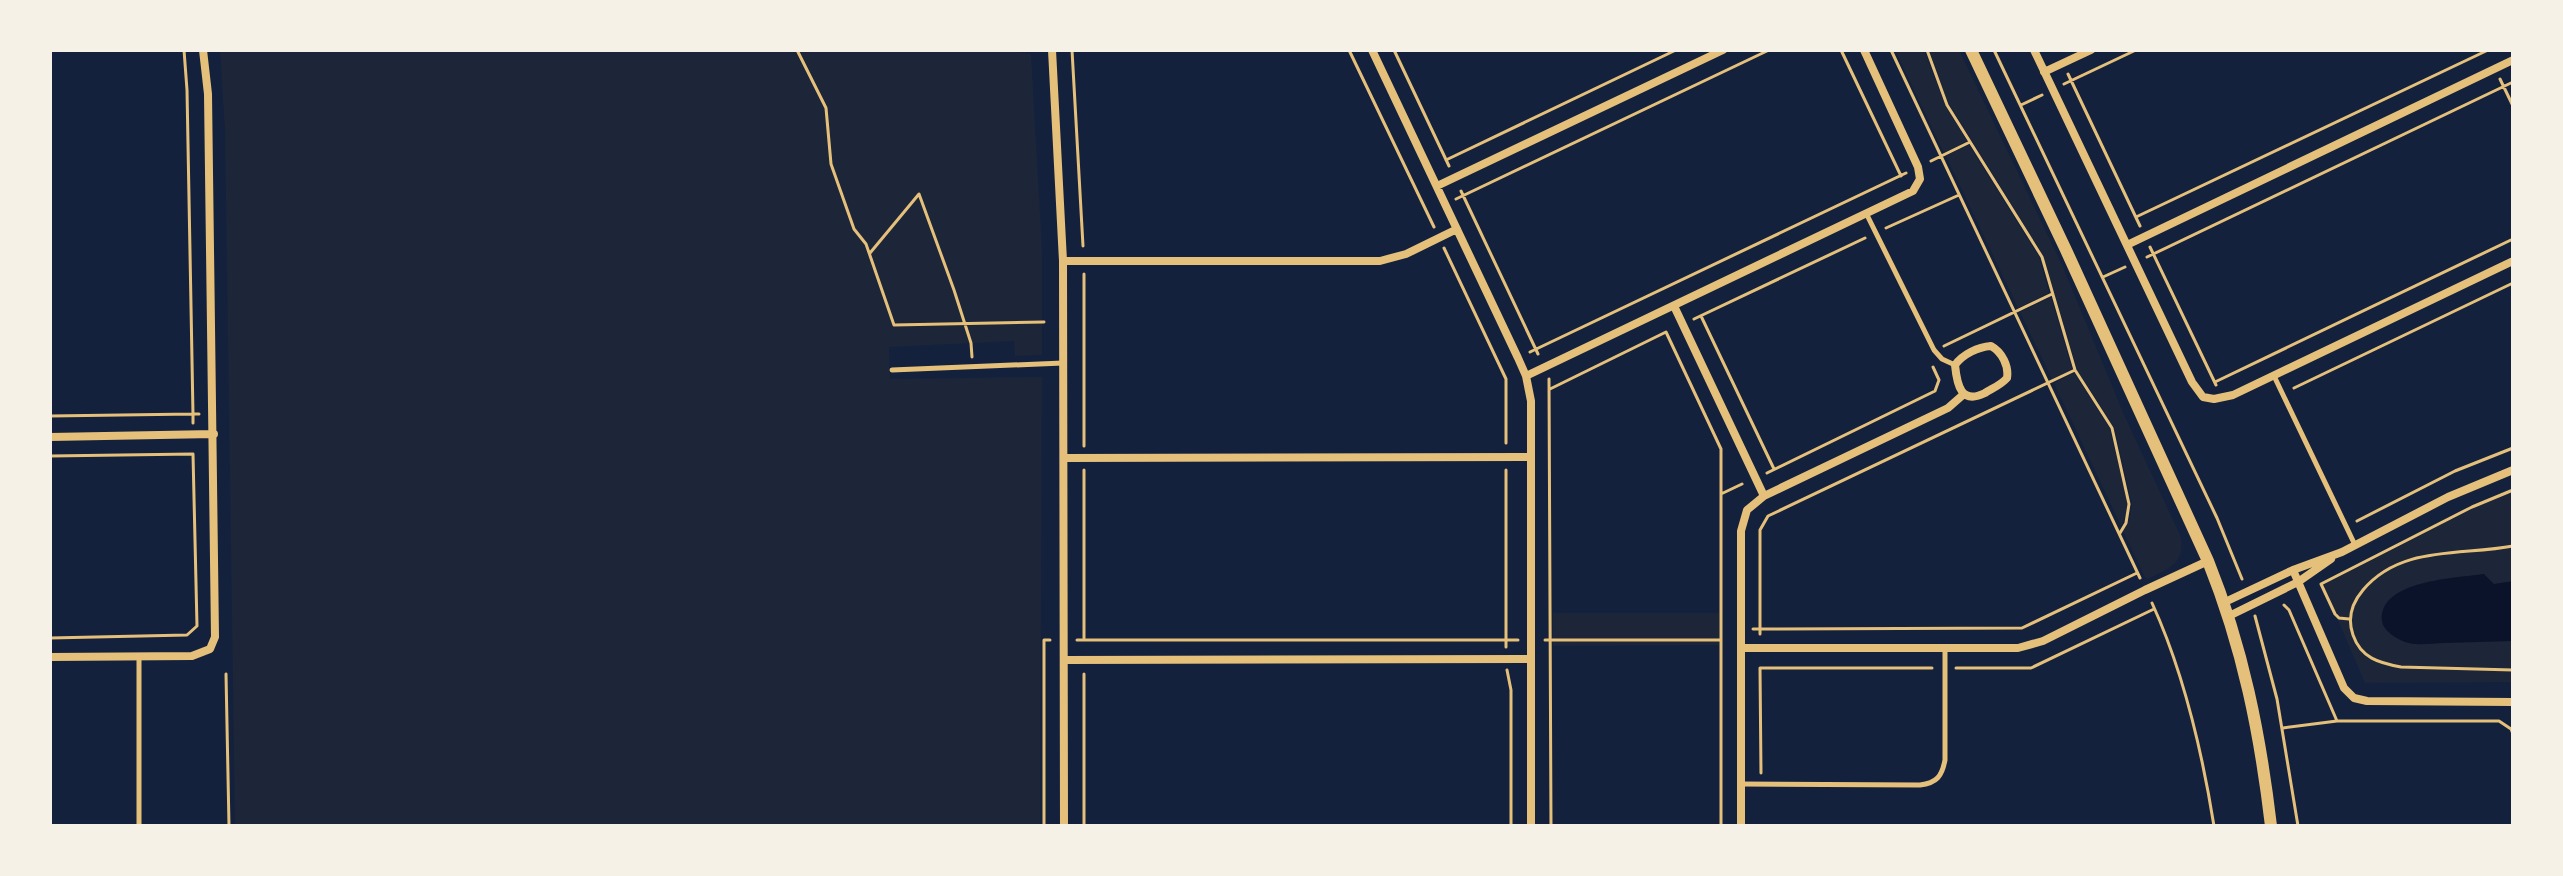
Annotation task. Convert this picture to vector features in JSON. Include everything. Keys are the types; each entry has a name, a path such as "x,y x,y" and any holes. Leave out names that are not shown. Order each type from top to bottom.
{"street":[{"path":"50,657 199,655 214,643 217,627 214,414 208,94 203,50"},
{"path":"1052,50 1063,261 1064,826"},
{"path":"1372,50 1526,376 1531,401 1531,826"},
{"path":"1437,186 1723,50"},
{"path":"1526,376 1913,191 1920,179 1918,167 1864,50"},
{"path":"1971,50 2066,250 2225,602 2246,675 2262,753 2271,826"},
{"path":"2034,50 2192,382 2203,397 2223,399 2513,261"},
{"path":"2044,72 2091,50"},
{"path":"2127,245 2513,58 2510,50"},
{"path":"1063,261 1380,261 1406,254 1457,229"},
{"path":"1674,306 1764,496"},
{"path":"1991,346 1998,350 2008,373 2003,383 1975,398 1964,394 1955,365 1964,356 1984,347 1991,346"},
{"path":"1741,826 1742,521 1751,505 1764,496 1948,408 1964,394"},
{"path":"50,437 214,434"},
{"path":"1064,458 1531,457"},
{"path":"2229,616 2298,582 2342,552 2448,497 2513,470"},
{"path":"2225,602 2293,570 2342,552"},
{"path":"1741,648 2005,649 2031,645 2208,561"},
{"path":"2293,570 2344,688 2354,698 2367,701 2513,702"},
{"path":"1064,660 1531,659"}],"lane":[{"path":"1867,215 1934,350 1942,359 1955,365"},
{"path":"892,370 1064,363"},
{"path":"2274,375 2355,545"},
{"path":"1741,784 1920,785 1934,781 1940,777 1945,760 1945,649"},
{"path":"138,656 139,826"}],"path":[{"path":"184,50 193,414 214,414"},
{"path":"797,50 826,108 831,164 854,229 864,239 870,253 894,325 1044,322"},
{"path":"1072,50 1084,261 1084,826"},
{"path":"1349,50 1506,379 1506,660 1511,690 1511,826"},
{"path":"1394,50 1550,381 1551,826"},
{"path":"1446,160 1676,50"},
{"path":"1427,213 1769,50"},
{"path":"1841,50 1901,176"},
{"path":"1891,50 2154,609 2192,719 2214,826"},
{"path":"1927,50 1947,105 2042,257 2075,370 2112,428 2129,504 2126,523 2120,533"},
{"path":"2021,105 2136,50"},
{"path":"2136,217 2486,51"},
{"path":"2103,277 2513,82"},
{"path":"1501,367 1970,142"},
{"path":"870,253 919,194 946,264 971,343 972,368"},
{"path":"1550,389 1959,195"},
{"path":"2215,382 2513,239"},
{"path":"2283,393 2513,283"},
{"path":"1721,494 1935,391 1939,380 1933,369 1934,350 2052,294"},
{"path":"1701,316 1774,469"},
{"path":"1666,332 1721,449 1721,826"},
{"path":"1761,785 1760,530 1768,516 2075,370"},
{"path":"2346,527 2455,471 2513,448"},
{"path":"50,456 193,454 197,626 187,635 50,638"},
{"path":"2337,721 2289,610 2283,604 2448,519 2513,490"},
{"path":"2513,546 2436,554 2398,564 2361,592 2351,610 2350,619 2360,651 2385,664 2513,670"},
{"path":"1721,629 2022,628 2138,573"},
{"path":"2321,584 2335,614 2339,618 2350,619"},
{"path":"1760,668 2031,668 2154,609"},
{"path":"1044,826 1044,640 1721,640"},
{"path":"226,674 229,826"},
{"path":"2283,728 2337,721 2499,721 2513,734"}],"shaded area":[{"path":"220,50 1000,50 1031,54 1042,250 1042,355 1015,356 1014,341 889,347 890,379 1042,377 1040,826 235,826 225,130"},
{"path":"1895,50 1924,50 1945,105 1967,141 1944,153"},
{"path":"1929,50 1959,50 2062,265 2125,417 2180,535 2181,552 2178,558 2169,568 2148,579 2123,531 2130,518 2132,504 2114,427 2077,369 2043,255 1948,102"},
{"path":"1969,145 2039,257 2049,293 2018,308 1946,156"},
{"path":"2051,297 2072,369 2052,379 2020,312"},
{"path":"2074,373 2110,429 2127,500 2121,526 2054,383"},
{"path":"2513,492 2513,682 2365,683 2323,585 2478,506"},
{"path":"2484,574 2494,584 2513,581 2513,641 2414,644 2396,638 2383,625 2384,607 2405,589 2439,580"},
{"path":"1553,613 1719,613 1719,645 1553,646"}]}
